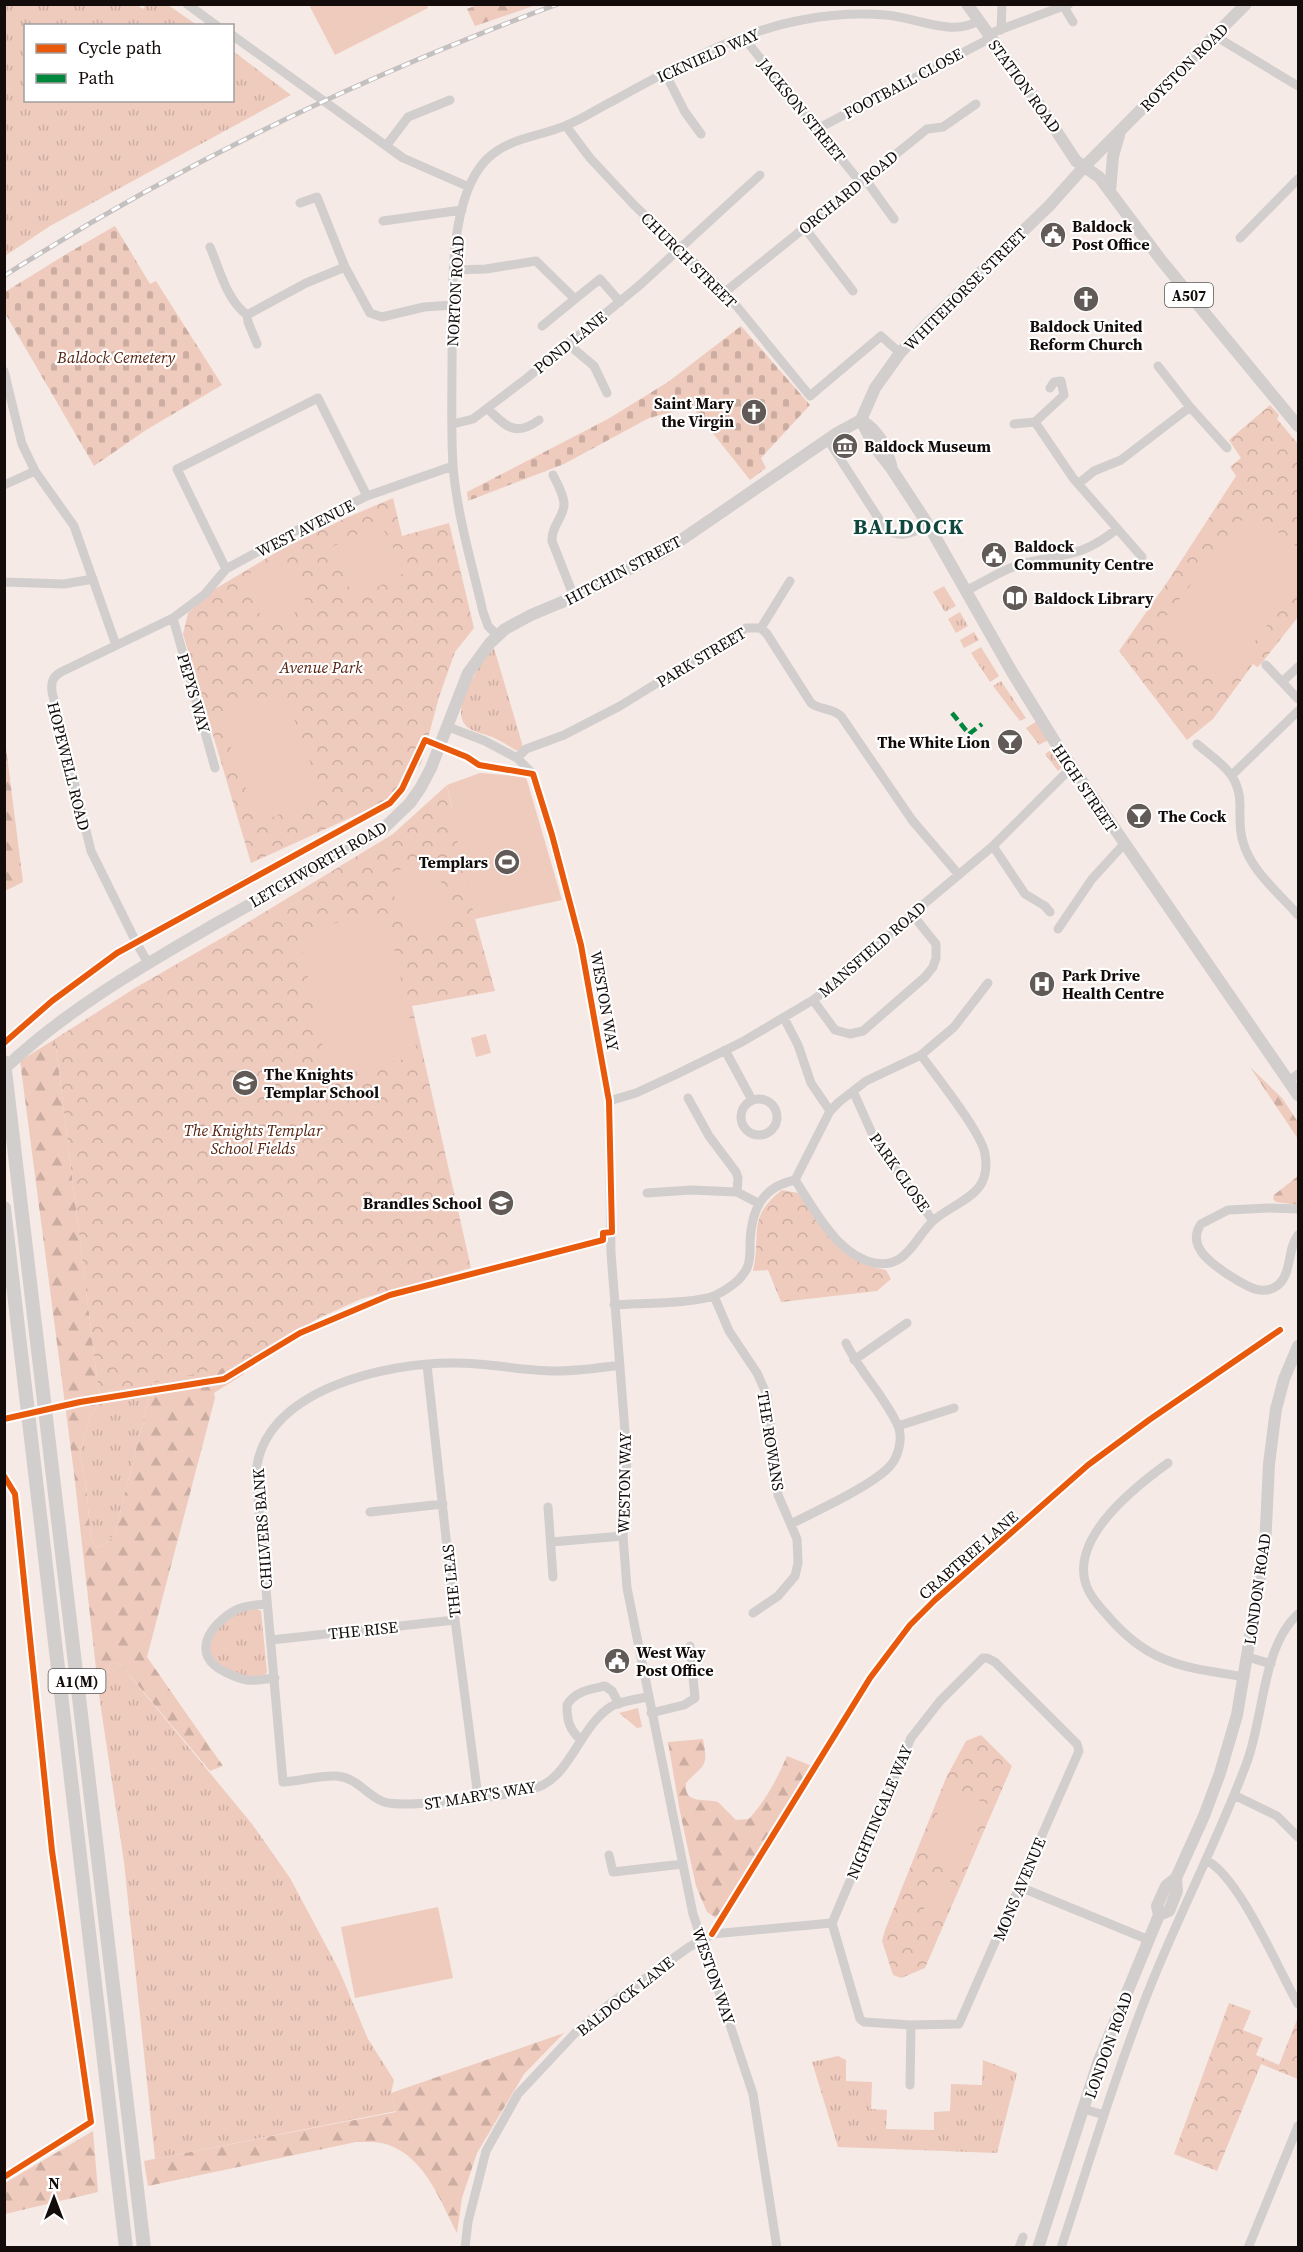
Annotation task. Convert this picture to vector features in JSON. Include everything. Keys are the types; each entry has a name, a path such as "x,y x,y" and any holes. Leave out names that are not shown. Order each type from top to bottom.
{"highway":[{"name":"A1(M)","path":"4,1062 144,2247"},
{"name":"A1(M)","path":"4,1208 126,2247"}],"main road":[{"name":"STATION ROAD","path":"967,4 1083,168"},
{"name":"ROYSTON ROAD","path":"1083,168 1246,4"},
{"name":"ROYSTON ROAD","path":"1110,192 1115,142 1121,130"},
{"name":"A507","path":"1083,168 1099,177 1161,260 1299,426"},
{"name":"WHITEHORSE STREET","path":"861,420 875,388 900,353 1048,206 1083,168"},
{"name":"HITCHIN STREET","path":"446,726 468,673 497,635 516,622 640,565 680,542 828,440 861,420"},
{"name":"HIGH STREET","path":"861,420 874,446 929,526 1012,672 1072,766 1124,844 1294,1077 1299,1095"},
{"name":"LETCHWORTH ROAD","path":"4,1069 31,1044 89,1000 148,963 382,829 396,818 421,787 431,768 446,726"},
{"name":"LONDON ROAD","path":"1038,2247 1098,2063 1159,1915 1157,1906 1166,1886 1176,1878 1198,1829 1230,1742 1245,1677 1264,1548 1273,1427 1284,1379 1299,1346"}],"street":[{"path":"187,4 214,24"},
{"path":"1001,30 1002,4"},
{"path":"1066,6 1073,22"},
{"name":"FOOTBALL CLOSE","path":"817,129 983,42 994,32 1051,8 1066,6"},
{"name":"ICKNIELD WAY","path":"469,187 482,165 503,147 523,138 566,126 665,73 744,38 784,24 824,18 886,15 959,27 978,21"},
{"path":"234,36 287,72 386,146 421,167 469,187"},
{"path":"1215,36 1299,86"},
{"name":"JACKSON STREET","path":"744,38 817,129 894,219"},
{"path":"665,73 685,112 701,134"},
{"path":"386,146 408,117 450,100"},
{"name":"ORCHARD ROAD","path":"725,292 927,129 943,127 976,104"},
{"name":"CHURCH STREET","path":"566,126 590,158 617,187 725,292 810,396 881,336 900,353"},
{"name":"POND LANE","path":"453,424 473,419 488,409 620,302 760,175"},
{"path":"1240,238 1299,179"},
{"name":"NORTON ROAD","path":"469,187 462,210 454,270 453,466 458,500 483,612 488,626 497,635"},
{"path":"300,203 327,193"},
{"path":"317,197 345,267 370,314 392,316 424,307 453,305"},
{"path":"383,221 462,210"},
{"path":"804,227 853,291"},
{"path":"210,247 229,293 247,315 257,344"},
{"path":"454,270 486,269 536,261 575,299"},
{"path":"247,315 306,283 345,267"},
{"path":"542,326 600,279 620,302"},
{"path":"570,341 575,350 594,366 607,393"},
{"path":"1158,366 1190,407 1227,448"},
{"path":"4,371 20,437 35,471 74,526 116,645"},
{"path":"1014,424 1035,422 1064,395 1061,381 1054,382 1050,388"},
{"path":"226,569 177,469 318,398 367,496"},
{"path":"1078,484 1089,474 1120,460 1190,407"},
{"path":"488,409 504,424 516,430 529,428 539,420"},
{"path":"1035,422 1078,484 1142,557"},
{"path":"828,440 886,530 898,536 904,536 929,526"},
{"name":"WEST AVENUE","path":"172,618 205,594 226,569 303,527 367,496 453,466"},
{"path":"4,485 35,471"},
{"path":"552,474 563,496 564,507 551,534 552,541 574,597"},
{"path":"966,591 1014,567 1082,551 1117,529"},
{"path":"4,582 64,584 93,579"},
{"path":"761,628 790,581"},
{"name":"HOPEWELL ROAD","path":"135,942 91,851 51,687 52,680 57,674 172,618"},
{"name":"PEPYS WAY","path":"172,618 215,768"},
{"name":"PARK STREET","path":"516,758 526,748 564,735 620,706 746,628 761,628 811,703 837,712 841,716 912,820 959,875"},
{"path":"1266,665 1299,699"},
{"path":"1283,681 1299,667"},
{"path":"1232,775 1299,711"},
{"name":"WESTON WAY","path":"446,726 485,741 516,758 533,774 552,835 581,945 609,1101 611,1252 627,1457 622,1536 627,1588 693,1914 753,2094 777,2247"},
{"path":"1197,744 1232,775 1239,793 1241,832 1247,852 1257,870 1299,915"},
{"name":"MANSFIELD ROAD","path":"609,1101 636,1093 725,1050 813,1000 847,974 912,914 993,846 1072,766"},
{"path":"1058,929 1092,879 1113,853 1124,844"},
{"path":"993,846 1025,894 1045,906 1050,912"},
{"name":"LETCHWORTH ROAD","path":"4,1043 77,981 135,942 250,879"},
{"path":"813,1000 835,1030 856,1033 869,1027 925,977 933,967 936,958 936,944 912,914"},
{"path":"135,942 148,963"},
{"path":"614,1305 698,1299 714,1296 736,1283 747,1269 752,1223 758,1203 778,1185 795,1180 830,1111 866,1081 921,1055 954,1027 988,983"},
{"path":"784,1018 798,1045 812,1083 830,1111"},
{"path":"725,1050 752,1100"},
{"path":"795,1180 827,1227 852,1253 863,1259 882,1264 897,1260 913,1247 933,1221 975,1193 984,1179 986,1165 983,1145 921,1055"},
{"name":"PARK CLOSE","path":"852,1091 881,1149 933,1221"},
{"path":"688,1098 709,1136 736,1172 737,1192"},
{"path":"764,1099 776,1108 778,1120 767,1134 754,1134 742,1124 741,1111 752,1100 764,1099"},
{"path":"647,1193 691,1190 737,1192 758,1203"},
{"path":"1299,1209 1228,1210 1201,1224 1197,1236 1198,1246 1203,1256 1249,1288 1259,1290 1278,1285 1286,1272 1294,1240 1299,1235"},
{"name":"THE ROWANS","path":"714,1296 729,1331 757,1373 767,1395 778,1495 797,1539 795,1575 778,1596 753,1613"},
{"path":"854,1360 907,1323"},
{"path":"791,1524 884,1472 892,1464 897,1454 900,1433 898,1426 854,1360 846,1343"},
{"name":"CHILVERS BANK","path":"283,1782 256,1475 257,1460 262,1446 284,1417 316,1394 370,1373 427,1365 476,1363 555,1371 620,1365"},
{"name":"THE LEAS","path":"427,1365 455,1620 478,1797"},
{"path":"898,1426 954,1408"},
{"path":"1168,1463 1134,1489 1096,1533 1084,1567 1087,1587 1097,1604 1121,1630 1152,1653 1182,1665 1245,1677"},
{"path":"370,1512 442,1504"},
{"path":"548,1507 553,1577"},
{"path":"550,1542 622,1536"},
{"path":"267,1604 238,1609 221,1620 207,1638 206,1652 214,1666 239,1678 248,1680 274,1678"},
{"name":"LONDON ROAD","path":"1061,2247 1104,2115 1152,1981 1234,1795 1254,1741 1271,1664 1282,1633 1299,1614"},
{"name":"THE RISE","path":"272,1640 455,1620"},
{"path":"651,1713 684,1705 694,1698 690,1646"},
{"name":"NIGHTINGALE WAY","path":"832,1923 911,1738 940,1701 979,1660 987,1658 995,1662 1079,1748"},
{"path":"1248,1658 1271,1664"},
{"path":"581,1740 570,1729 568,1723 569,1700 585,1691 605,1686 612,1691 619,1704"},
{"name":"ST MARY'S WAY","path":"283,1782 301,1781 320,1776 339,1776 361,1785 381,1801 401,1804 427,1804 526,1790 546,1784 557,1773 598,1718 619,1704 648,1697"},
{"name":"MONS AVENUE","path":"911,2025 953,2026 963,2020 1079,1748"},
{"path":"1234,1795 1277,1816 1299,1837"},
{"path":"1198,1829 1216,1836"},
{"path":"609,1855 612,1872 683,1864"},
{"path":"1206,1860 1220,1870 1239,1895 1299,2004"},
{"path":"1020,1887 1149,1940"},
{"path":"700,1940 712,1934 832,1923 860,2019 871,2024 911,2025 910,2085"},
{"name":"BALDOCK LANE","path":"465,2247 468,2222 486,2151 518,2094 578,2030 611,2003 700,1940"},
{"name":"LONDON ROAD","path":"1084,2109 1104,2115"},
{"path":"1248,2247 1299,2126"},
{"path":"1019,2247 1023,2237"}],"green space":[{"path":"426,4 428,8 335,55 309,5"},
{"path":"5,5 137,5 143,9 146,5 168,5 196,24 24,24 24,102 234,102 234,52 291,95 50,226 5,256"},
{"path":"477,5 536,5 475,26 467,9"},
{"name":"Baldock Cemetery","path":"115,226 150,284 156,281 222,385 146,430 94,466 5,313 5,292"},
{"path":"741,326 810,405 761,458 766,468 750,480 692,407 649,418 564,464 468,501 467,492 608,419 668,382"},
{"path":"1270,405 1279,415 1277,419 1298,444 1298,617 1261,664 1257,667 1253,664 1213,719 1187,740 1119,651 1168,581 1236,476 1230,467 1241,458 1229,440"},
{"name":"Avenue Park","path":"393,498 402,536 449,523 474,628 455,652 439,697 421,764 387,801 251,863 183,634 188,613 215,589 282,549"},
{"path":"1250,510 1298,548 1298,586 1226,678 1159,625"},
{"path":"380,523 406,572 355,599 330,548"},
{"path":"279,556 308,605 268,628 240,579"},
{"path":"944,586 956,606 945,612 933,592"},
{"path":"960,612 968,626 956,633 948,619"},
{"path":"974,632 979,640 964,648 960,640"},
{"path":"981,647 999,676 990,682 971,653"},
{"path":"494,648 523,747 517,751 470,729 463,722 461,712 467,688"},
{"path":"1001,681 1026,718 1020,721 993,686"},
{"path":"283,690 323,796 259,823 219,716"},
{"path":"1037,721 1048,740 1039,745 1026,728"},
{"path":"4,732 23,882 5,891 4,891"},
{"path":"1054,748 1063,762 1058,771 1045,754"},
{"name":"Templars","path":"480,773 526,777 562,900 475,919 447,785"},
{"name":"The Knights Templar School Fields","path":"447,785 475,919 495,991 412,1006 471,1268 361,1299 319,1318 242,1364 99,1394 55,1039 135,988 393,834"},
{"path":"435,860 453,925 405,936 388,873"},
{"path":"386,912 418,1056 329,1076 298,931"},
{"path":"486,1034 491,1053 476,1057 471,1038"},
{"path":"55,1039 99,1394 98,1406 90,1416 80,1453 86,1485 91,1539 95,1546 99,1548 115,1533 153,1382 242,1364 244,1374 214,1393 215,1398 147,1657 223,1766 210,1771 121,1665 111,1662 99,1695 74,1473 20,1061"},
{"path":"1250,1067 1282,1098 1298,1122 1298,1139"},
{"path":"1298,1176 1298,1205 1276,1202 1273,1199 1274,1195"},
{"path":"782,1190 798,1193 825,1230 845,1252 870,1266 886,1270 891,1279 877,1291 781,1302 768,1270 753,1271 759,1218 771,1200"},
{"path":"153,1382 115,1533 99,1548 91,1539 86,1485 80,1453 90,1416 98,1406 99,1394"},
{"path":"257,1609 261,1611 267,1672 265,1675 249,1678 221,1668 210,1653 209,1646 214,1630 236,1612"},
{"path":"111,1662 121,1665 252,1824 290,1878 339,1970 368,2039 394,2080 391,2093 396,2111 155,2159 124,1862 99,1695"},
{"path":"638,1708 642,1727 637,1728 619,1713"},
{"path":"981,1735 1012,1766 925,1968 901,1978 893,1975 882,1941 885,1930 946,1778 966,1741"},
{"path":"703,1739 705,1761 686,1783 688,1795 691,1798 718,1802 736,1820 749,1819 755,1812 771,1789 787,1756 812,1766 716,1918 707,1912 696,1886 668,1742"},
{"path":"948,1788 988,1804 963,1865 923,1848"},
{"path":"937,1876 954,1883 939,1921 922,1914"},
{"path":"438,1907 453,1978 355,1998 341,1927"},
{"path":"1229,2003 1251,2011 1243,2030 1263,2038 1256,2055 1279,2065 1298,2017 1298,2079 1261,2064 1217,2171 1174,2154"},
{"path":"564,2033 524,2074 477,2153 462,2198 457,2233 438,2195 413,2160 402,2151 381,2143 356,2142 148,2186 144,2161 396,2112 391,2093"},
{"path":"838,2056 846,2060 846,2081 872,2082 871,2109 887,2110 886,2129 934,2130 934,2112 950,2111 951,2084 982,2085 983,2060 1017,2073 997,2153 838,2147 812,2062"},
{"path":"93,2131 98,2192 5,2214 5,2183"}],"railway":[{"path":"4,276 137,197 274,125 415,61 558,4"}],"marked path":[{"path":"952,713 969,734 982,724"}],"cycle path":[{"path":"4,1043 52,1001 117,953 390,803 402,789 425,740 467,757 479,765 533,774 552,835 581,945 609,1101 612,1232 603,1233 603,1240 390,1295 300,1333 224,1379 80,1402 4,1419"},
{"name":"CRABTREE LANE","path":"712,1934 870,1678 910,1625 935,1600 1088,1465 1280,1330"},
{"path":"4,1476 15,1494 52,1851 91,2122 4,2177"}],"place":[{"name":"Baldock Post Office","path":"1053,235"},
{"name":"Baldock United Reform Church","path":"1086,299"},
{"name":"Saint Mary the Virgin","path":"754,412"},
{"name":"Baldock Museum","path":"845,446"},
{"name":"Baldock Community Centre","path":"994,555"},
{"name":"Baldock Library","path":"1015,598"},
{"name":"The White Lion","path":"1010,742"},
{"name":"The Cock","path":"1139,816"},
{"name":"Templars","path":"507,862"},
{"name":"Park Drive Health Centre","path":"1042,984"},
{"name":"The Knights Templar School","path":"245,1083"},
{"name":"Brandles School","path":"501,1203"},
{"name":"West Way Post Office","path":"617,1661"}],"district":[{"name":"BALDOCK","path":"909,526"}]}
